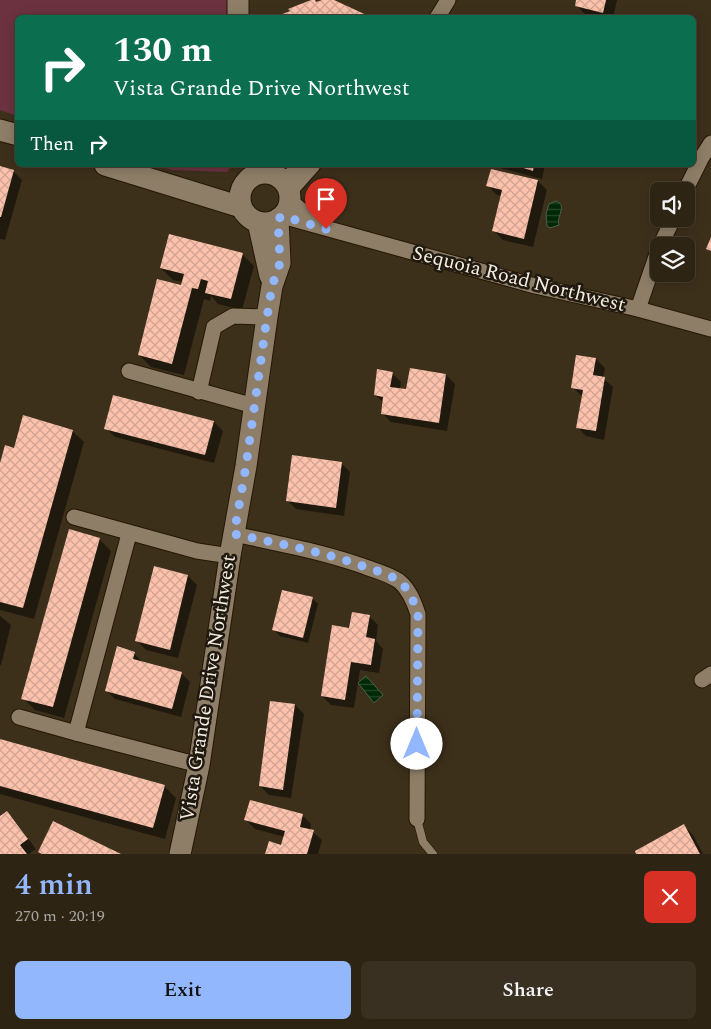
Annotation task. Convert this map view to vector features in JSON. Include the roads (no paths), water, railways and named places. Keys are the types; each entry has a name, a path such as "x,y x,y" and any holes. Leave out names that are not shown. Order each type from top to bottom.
{"street":[{"path":"238,0 238,15"},
{"path":"439,15 448,0"},
{"path":"0,130 15,134"},
{"path":"689,182 702,156 711,143"},
{"name":"Sequoia Road Northwest","path":"111,167 172,186 268,192 326,229 535,286 638,309 711,329"},
{"path":"268,192 308,167"},
{"name":"Vista Grande Drive Northwest","path":"180,854 199,765 272,286 268,192"},
{"path":"638,309 650,274"},
{"path":"199,392 214,327 233,316 267,317"},
{"path":"129,371 254,406"},
{"path":"74,517 129,534 197,551 230,556"},
{"path":"76,734 129,534"},
{"path":"234,534 291,545 346,560 385,574 400,582 411,597 418,614 417,819"},
{"path":"19,717 76,734 199,765"}],"lane":[{"path":"417,819 423,842 434,854"}]}
